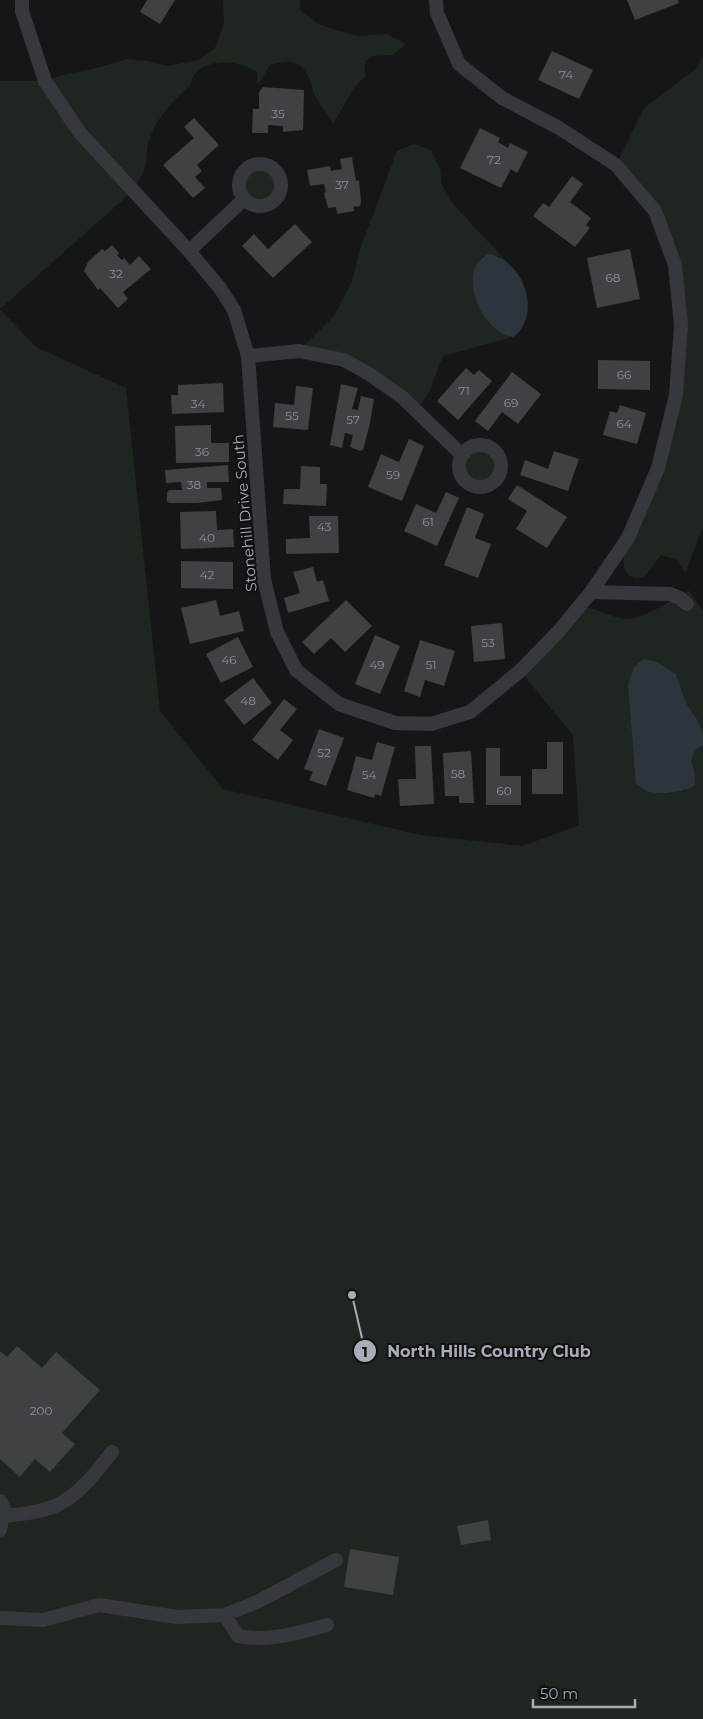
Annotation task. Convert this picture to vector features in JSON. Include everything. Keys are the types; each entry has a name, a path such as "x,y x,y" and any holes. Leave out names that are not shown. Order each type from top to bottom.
{"street":[{"name":"Stonehill Drive South","path":"22,0 22,11 45,82 80,132 189,251 220,288 234,310 248,356 264,579 277,632 296,670 339,704 395,723 431,724 470,712 520,671 559,631 591,592 628,538 658,468 676,394 681,325 675,265 655,211 616,165 560,128 502,98 459,64 437,13 436,0"},
{"path":"189,251 244,199"},
{"path":"248,356 299,351 344,360 369,374 402,397 462,454"},
{"path":"591,592 670,594 680,598 686,604"},
{"path":"0,1501 4,1509 2,1523 63,1503 90,1479 112,1452"},
{"path":"0,1618 43,1620 99,1605 177,1617 225,1615 260,1601 336,1560"},
{"path":"225,1615 238,1636 256,1639 283,1637 327,1624"}],"shaded area":[{"path":"223,0 300,0 300,10 318,24 356,36 387,34 406,44 393,55 373,56 365,61 365,76 354,88 333,124 315,95 305,71 293,62 270,65 258,85 257,72 242,65 225,62 208,65 200,69 194,75 189,87 169,106 158,120 147,146 144,170 134,190 0,309 0,81 45,81 126,59 168,66 199,60 215,48 224,23"},
{"path":"703,56 703,527 685,573 677,560 661,555 645,576 637,579 628,575 624,568 624,550 676,395 675,265 655,211 616,165 644,108 698,67"},
{"path":"414,144 431,150 440,169 442,185 453,204 511,266 499,256 482,257 477,267 475,279 479,305 485,317 502,334 513,337 443,356 429,392 416,412 369,374 299,351 334,316 352,281 360,249 397,151"},
{"path":"260,164 275,170 281,185 275,200 260,206 245,200 239,185 245,170"},
{"path":"489,254 501,259 512,267 520,278 525,290 528,303 527,316 522,327 513,337 502,333 491,325 476,300 473,286 474,273 479,262"},
{"path":"0,309 36,347 126,388 160,711 223,789 420,835 523,846 579,825 573,735 520,671 581,607 619,618 632,618 649,613 689,591 703,611 703,734 687,705 676,674 659,794 685,791 695,773 691,760 695,751 703,745 703,1719 0,1719"},
{"path":"484,445 492,448 498,454 501,466 498,478 492,484 476,487 468,484 462,478 459,462 462,454 468,448"},
{"path":"643,659 655,661 676,674 687,705 700,724 703,734 703,745 695,751 691,760 695,773 695,785 686,789 655,793 646,791 636,784 628,685 634,667"}],"building":[{"path":"147,0 175,0 160,24 140,12"},
{"path":"627,0 678,0 679,3 635,20"},
{"path":"552,51 593,70 579,99 538,80"},
{"path":"263,87 304,90 303,130 283,132 283,126 268,125 268,133 252,133 253,109 259,109 259,92"},
{"path":"194,118 219,145 197,165 202,171 195,177 205,188 193,198 163,165 194,138 184,127"},
{"path":"480,128 500,138 498,142 508,148 510,143 528,152 517,173 511,169 501,188 460,168"},
{"path":"352,157 356,181 359,180 360,206 353,207 354,211 337,214 336,207 328,208 324,184 310,186 307,170 330,166 331,171 342,169 340,159"},
{"path":"572,176 583,184 570,202 591,218 586,225 590,228 575,247 533,216 543,203 549,207"},
{"path":"295,224 312,242 273,278 242,246 254,234 268,249"},
{"path":"112,245 119,253 117,255 122,260 124,258 130,265 139,256 151,269 123,292 128,299 118,308 100,288 98,290 84,271 88,262 102,249 105,251"},
{"path":"630,249 640,299 597,308 587,258"},
{"path":"598,360 650,361 650,390 598,389"},
{"path":"466,368 474,375 479,370 492,381 458,420 437,401"},
{"path":"512,372 541,394 518,424 502,412 488,431 475,421"},
{"path":"223,383 224,412 172,414 171,395 178,395 178,385"},
{"path":"341,384 358,388 352,409 358,410 361,396 374,399 363,450 360,451 350,447 353,435 345,433 342,448 330,445"},
{"path":"296,386 313,388 308,430 273,427 275,403 294,405"},
{"path":"620,405 646,413 637,444 603,435 610,411 617,413"},
{"path":"211,425 211,443 229,443 229,462 176,463 175,426"},
{"path":"409,439 424,446 402,501 368,487 381,454 399,462"},
{"path":"554,451 579,459 568,491 520,475 525,460 548,469"},
{"path":"228,465 229,482 207,482 207,488 221,488 222,500 197,503 169,503 167,501 169,490 182,490 181,482 166,483 165,470"},
{"path":"301,466 320,467 320,484 327,484 326,506 283,504 284,489 300,489"},
{"path":"517,485 567,517 547,548 516,529 527,511 508,499"},
{"path":"446,492 459,498 437,546 404,531 416,504 436,513"},
{"path":"467,507 484,514 475,538 491,544 478,578 444,565"},
{"path":"216,511 217,530 233,529 234,547 181,549 180,512"},
{"path":"309,516 338,516 339,553 286,554 286,539 310,538"},
{"path":"181,561 233,562 233,589 181,588"},
{"path":"313,567 317,582 323,580 329,601 288,613 284,598 300,593 293,572"},
{"path":"216,600 220,616 239,611 244,631 190,644 181,608"},
{"path":"346,600 372,626 345,652 331,638 314,654 302,642"},
{"path":"502,623 505,659 474,662 471,626"},
{"path":"375,635 400,646 380,694 355,684"},
{"path":"238,637 253,667 221,683 206,654"},
{"path":"420,640 455,651 444,686 425,680 420,697 404,691"},
{"path":"253,678 272,703 244,725 224,700"},
{"path":"284,699 297,709 280,730 293,740 278,760 252,740"},
{"path":"319,729 344,738 326,786 309,780 313,772 304,769"},
{"path":"377,742 395,747 381,796 375,794 374,798 347,790 356,756 372,760"},
{"path":"547,742 563,742 563,794 532,794 532,769 547,769"},
{"path":"415,746 431,746 434,804 400,806 398,779 416,779"},
{"path":"486,748 500,748 500,776 521,776 521,805 486,805"},
{"path":"471,751 474,803 459,803 459,796 445,796 443,753"},
{"path":"17,1346 42,1368 56,1352 100,1390 62,1433 75,1444 50,1472 35,1459 20,1477 0,1459 0,1351 7,1357"},
{"path":"488,1520 491,1540 461,1545 457,1526"},
{"path":"350,1549 399,1557 393,1595 344,1587"}],"place":[{"name":"North Hills Country Club","path":"352,1295"}]}
